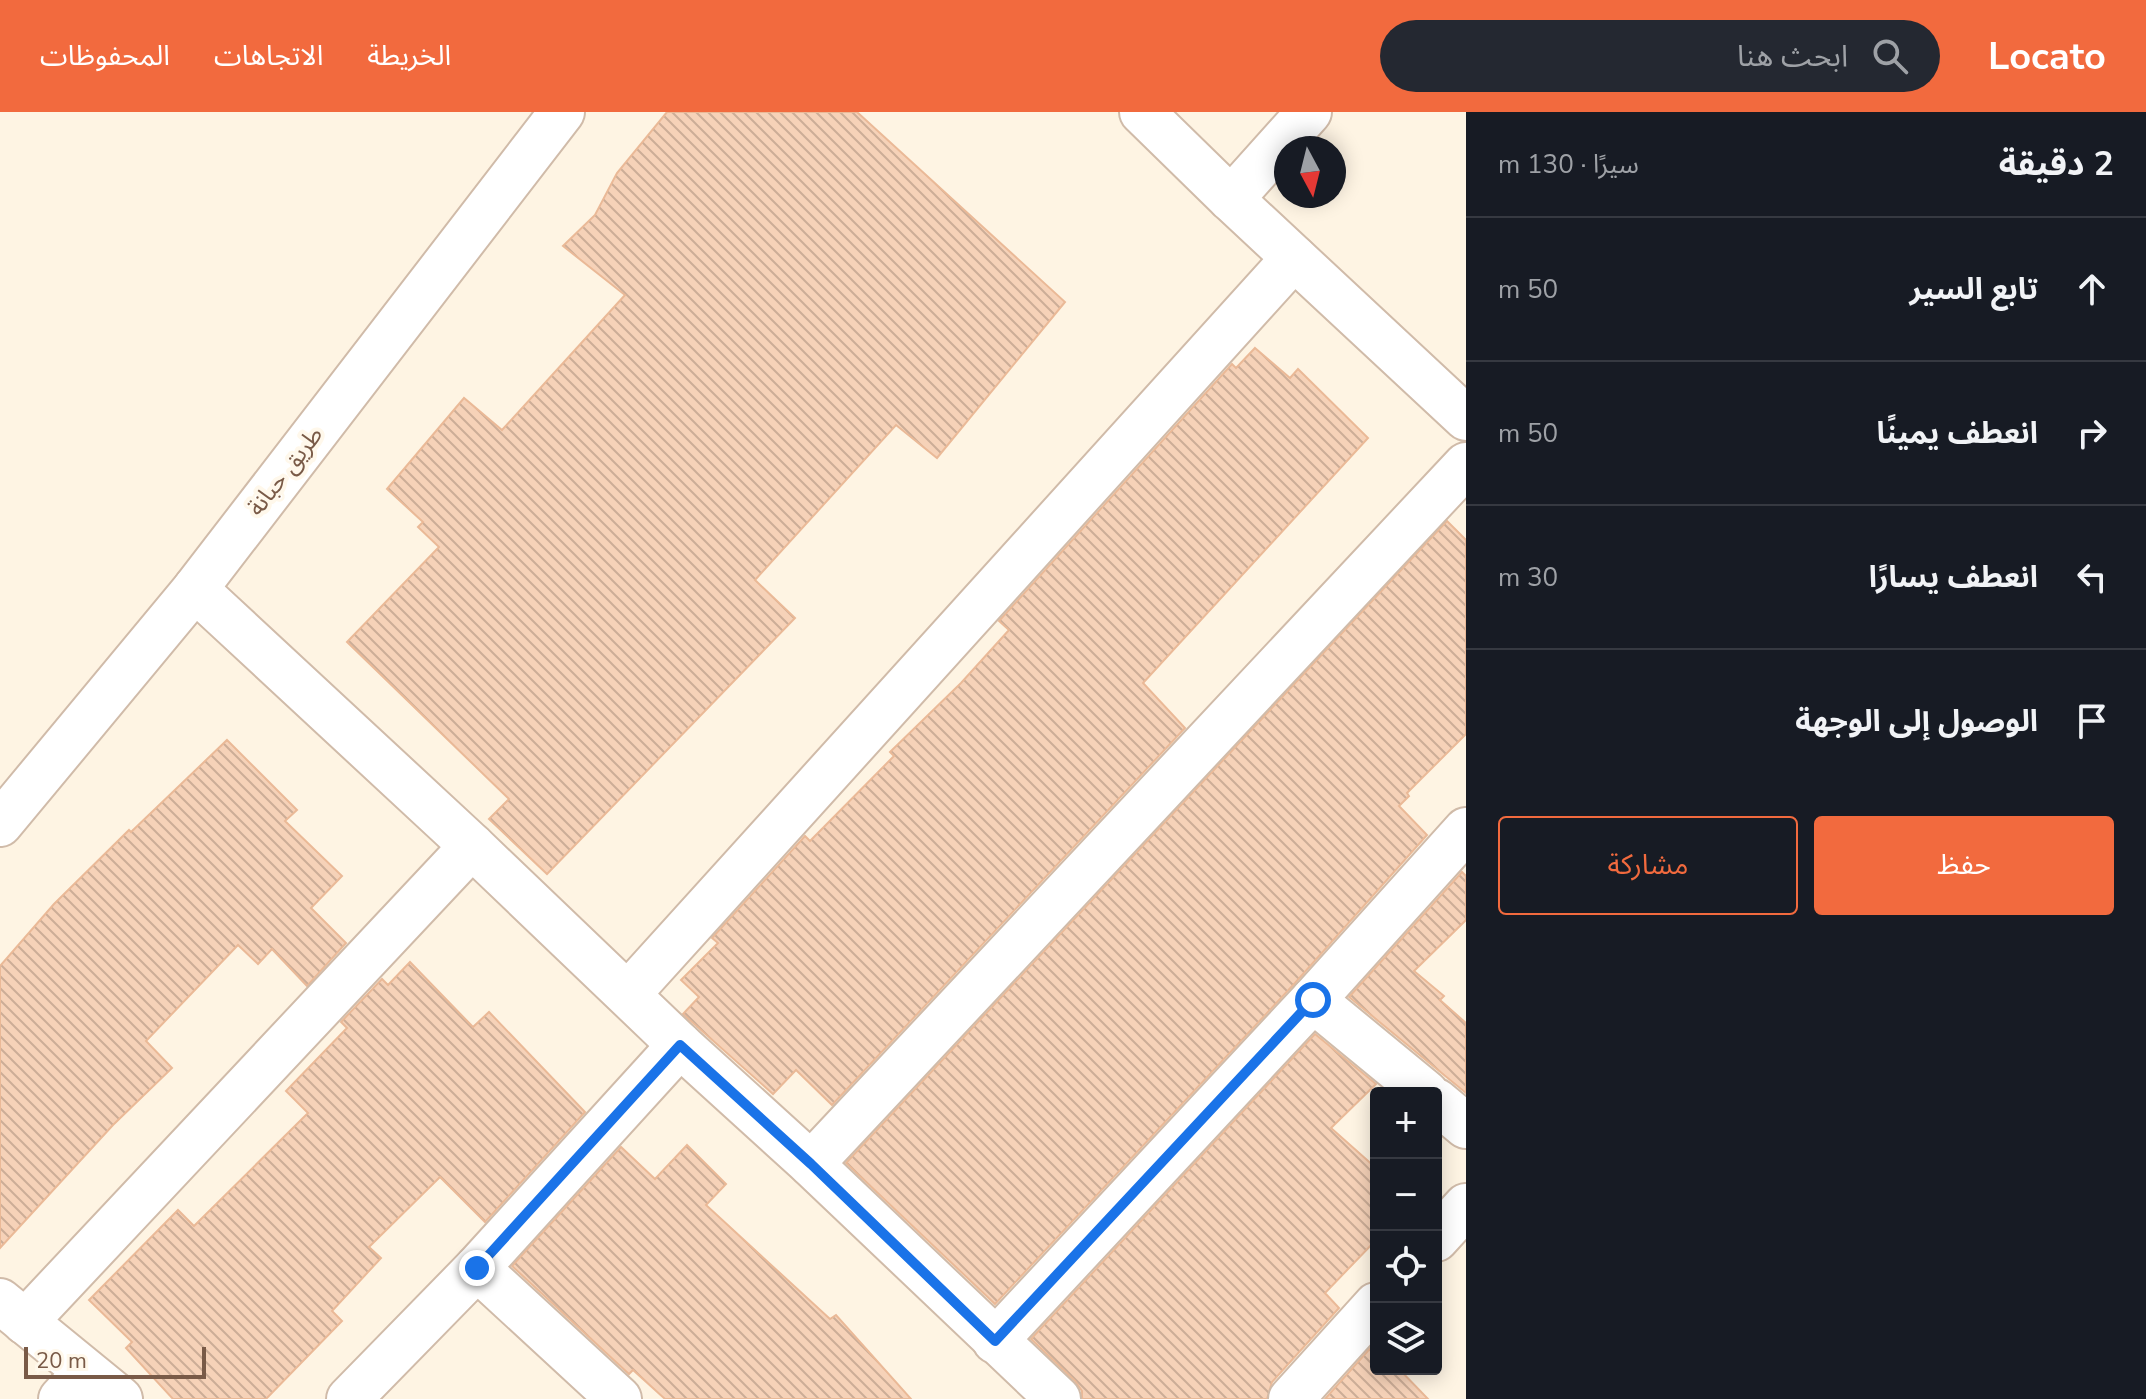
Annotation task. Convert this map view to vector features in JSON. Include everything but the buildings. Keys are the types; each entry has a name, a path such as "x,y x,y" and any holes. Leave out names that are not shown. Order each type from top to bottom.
{"street":[{"name":"طريق حبانة","path":"0,824 195,589 562,112"},
{"path":"1142,112 1466,418"},
{"path":"1231,199 1309,112"},
{"path":"628,994 1294,258"},
{"path":"811,1164 1466,465"},
{"path":"195,589 1058,1399"},
{"path":"995,1341 1313,1000 1466,830"},
{"path":"120,1399 74,1386 12,1312 472,846"},
{"path":"1313,1000 1419,1087"},
{"path":"349,1399 477,1268 680,1045"},
{"path":"1442,1106 1466,1126"},
{"path":"1442,1232 1466,1206"},
{"path":"477,1268 619,1399"},
{"path":"1291,1399 1370,1312"}],"route":[{"path":"477,1268 680,1045 811,1164 995,1341 1313,1000"}]}
